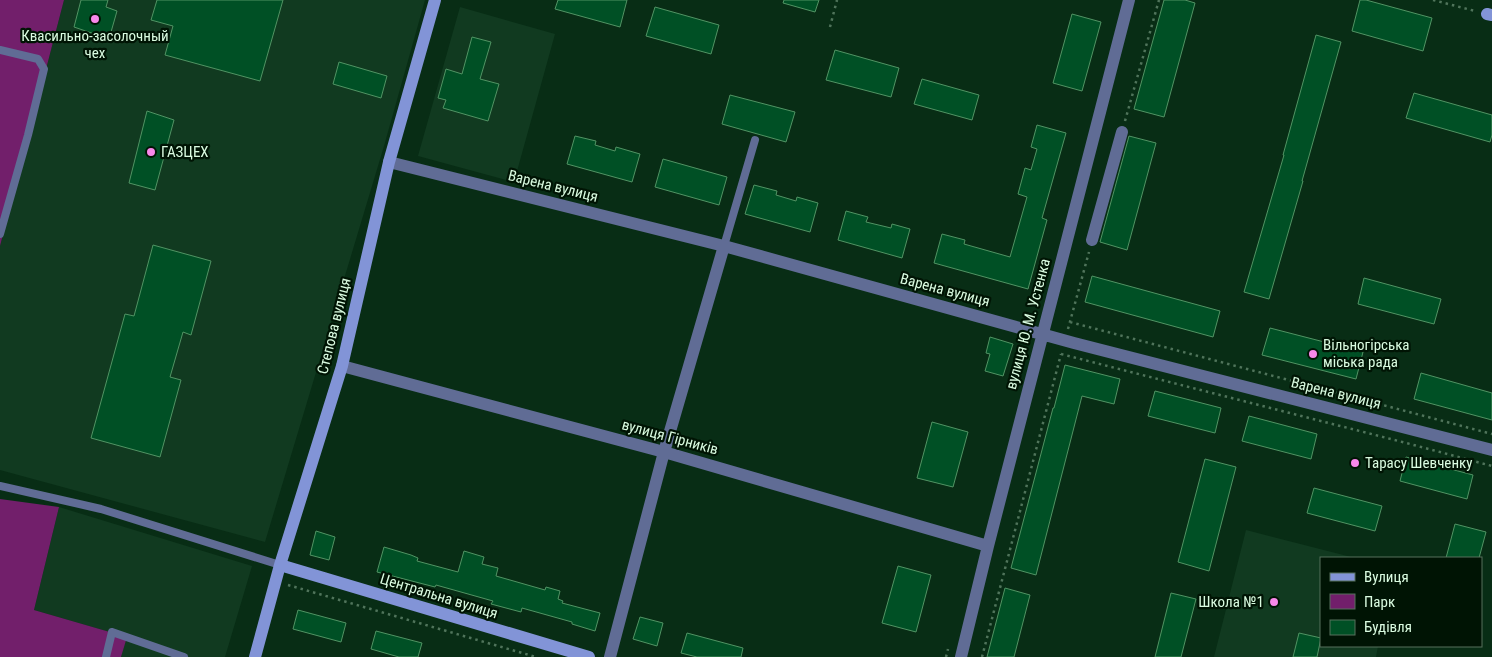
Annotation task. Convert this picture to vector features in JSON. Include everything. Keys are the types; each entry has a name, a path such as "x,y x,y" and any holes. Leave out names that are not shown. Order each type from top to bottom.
{"main road":[{"name":"Степова вулиця","path":"255,657 280,565 342,366 389,162 435,0"},
{"name":"Центральна вулиця","path":"280,565 589,657"}],"street":[{"name":"вулиця Ю. М. Устенка","path":"961,657 1042,334 1129,0"},
{"path":"1092,240 1122,132"},
{"name":"Варена вулиця","path":"389,162 724,246 1042,334 1492,450"},
{"path":"610,657 664,452 724,246"},
{"name":"вулиця Гірників","path":"342,366 664,452 988,546"}],"lane":[{"path":"0,50 38,59 44,69 0,234"},
{"path":"724,246 755,140"},
{"path":"0,486 101,508 280,565"},
{"path":"106,657 112,632 184,657"}],"path":[{"path":"830,27 837,0"},
{"path":"1122,132 1159,0"},
{"path":"1433,0 1489,15"},
{"path":"982,657 1092,240"},
{"path":"1070,322 1492,434"},
{"path":"1061,354 1492,466"},
{"path":"276,581 536,657"}],"shaded area":[{"path":"64,0 425,0 384,146 265,542 0,470 0,246"},
{"path":"460,7 555,34 514,182 418,156"},
{"path":"59,507 252,566 225,657 121,657 126,637 34,610"},
{"name":"Школа №1","path":"1246,530 1351,557 1320,557 1320,647 1378,647 1376,657 1214,657"}],"green space":[{"path":"0,0 64,0 0,246"},
{"path":"0,499 59,507 34,610 127,637 121,657 0,657"}],"building":[{"name":"Квасильно-засолочный чех","path":"81,0 108,0 106,7 117,11 109,39 74,27"},
{"path":"157,0 283,0 260,81 165,55 173,26 151,20"},
{"path":"558,0 627,0 620,27 555,9"},
{"path":"784,0 819,0 815,12 783,3"},
{"path":"1164,0 1185,0 1195,3 1164,117 1134,109"},
{"path":"1360,0 1432,18 1423,51 1352,31"},
{"path":"655,7 719,25 711,54 646,36"},
{"path":"1072,14 1101,22 1082,91 1053,83"},
{"path":"1316,35 1341,42 1269,299 1244,292 1284,155"},
{"path":"472,37 491,42 480,79 499,84 488,121 443,108 446,100 438,98 446,69 462,74"},
{"path":"835,50 899,68 891,97 826,80"},
{"path":"339,62 387,76 381,98 333,84"},
{"path":"922,79 979,95 972,120 914,104"},
{"path":"1414,93 1492,115 1490,142 1406,118"},
{"path":"730,95 795,112 786,142 722,124"},
{"name":"ГАЗЦЕХ","path":"147,111 174,120 155,190 129,183"},
{"path":"1037,125 1066,133 1042,218 1047,220 1028,289 934,263 942,234 965,240 964,244 1010,257 1027,197 1018,194 1025,168 1031,170 1037,149 1031,147"},
{"path":"575,136 596,141 595,145 615,151 616,147 640,154 632,182 567,164"},
{"path":"1129,136 1156,143 1127,250 1100,242"},
{"path":"663,159 727,177 719,205 655,187"},
{"path":"754,185 777,191 776,195 796,201 797,197 818,203 810,232 745,214"},
{"path":"846,211 868,217 866,222 891,228 892,224 910,229 902,258 838,240"},
{"path":"153,245 211,261 191,335 183,332 170,377 181,380 160,457 91,438 125,314 134,316"},
{"path":"1092,276 1220,311 1213,337 1085,302"},
{"path":"1364,278 1441,299 1434,324 1358,304"},
{"name":"Вільногірська міська рада","path":"1270,328 1363,352 1356,379 1262,355"},
{"path":"990,337 1013,344 1003,376 985,371 990,354 986,353"},
{"path":"1065,365 1120,379 1114,404 1082,396 1036,575 1011,568"},
{"path":"1421,373 1492,393 1492,420 1414,399"},
{"path":"1155,391 1221,408 1215,433 1148,416"},
{"path":"1249,416 1317,434 1311,459 1242,441"},
{"path":"932,422 968,432 953,487 917,478"},
{"path":"1406,457 1473,475 1467,499 1400,481"},
{"path":"1205,459 1236,467 1209,571 1178,562"},
{"path":"1314,488 1382,506 1375,531 1307,513"},
{"path":"1455,524 1486,532 1479,557 1446,557"},
{"path":"316,531 335,537 329,560 310,555"},
{"path":"384,547 411,555 418,558 417,561 458,572 464,551 484,557 482,564 498,568 496,576 545,590 546,587 560,591 558,599 563,601 562,603 600,613 595,631 572,624 572,622 522,608 521,612 491,604 493,601 436,585 435,587 377,572"},
{"path":"898,566 931,575 916,632 882,623"},
{"path":"1005,588 1030,595 1014,657 987,657"},
{"path":"1171,593 1196,599 1181,657 1155,657"},
{"path":"298,610 346,623 341,642 293,629"},
{"path":"640,617 663,623 657,646 633,639"},
{"path":"376,631 422,643 418,657 399,657 371,649"},
{"path":"687,633 743,648 741,657 697,657 681,653"},
{"path":"1299,633 1320,638 1317,657 1293,657"}],"place":[{"name":"Квасильно-засолочный чех","path":"95,19"},
{"name":"ГАЗЦЕХ","path":"151,152"},
{"name":"Вільногірська міська рада","path":"1313,354"},
{"name":"Тарасу Шевченку","path":"1355,463"},
{"name":"Школа №1","path":"1274,602"}]}
